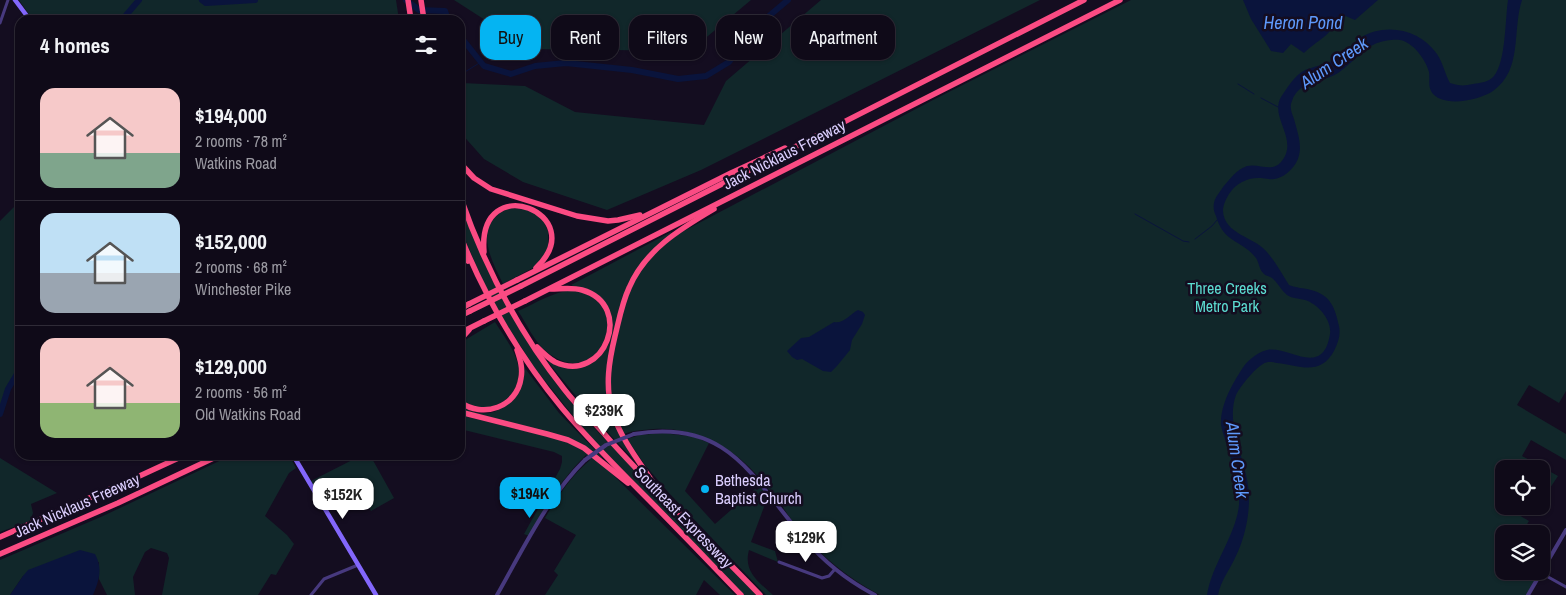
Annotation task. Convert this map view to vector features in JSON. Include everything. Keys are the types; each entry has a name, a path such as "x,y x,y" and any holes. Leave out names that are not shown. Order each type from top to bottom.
{"highway":[{"path":"408,0 410,15"},
{"path":"421,0 423,15"},
{"name":"Jack Nicklaus Freeway","path":"465,314 519,283 828,130 1084,0"},
{"name":"Jack Nicklaus Freeway","path":"465,330 1120,0"},
{"path":"526,276 731,173 828,130"},
{"path":"465,168 474,178 491,189 587,218 618,220 638,216 669,203"},
{"path":"660,493 625,441 610,401 609,365 625,297 639,269 663,242 767,178"},
{"path":"465,306 519,283 542,262 548,252 551,241 548,225 542,216 530,208 508,206 492,216 487,223 484,232 485,259"},
{"name":"Southeast Expressway","path":"465,209 485,259 506,301 552,374 626,460 760,595"},
{"name":"Southeast Expressway","path":"465,246 475,270 507,330 534,371 562,408 741,595"},
{"path":"465,257 475,270"},
{"path":"529,340 549,358 561,364 575,366 582,365 593,359 601,352 608,341 610,320 600,300 580,289 548,289"},
{"path":"465,335 472,327"},
{"path":"465,405 477,410 492,409 506,403 516,392 521,379 521,364 507,330"},
{"path":"465,413 568,440 584,448 615,472 664,515"},
{"path":"133,479 167,460"},
{"name":"Jack Nicklaus Freeway","path":"0,537 174,460"},
{"name":"Jack Nicklaus Freeway","path":"0,554 118,503 209,460"}],"main road":[{"path":"15,0 26,15"},
{"path":"296,460 376,595"}],"street":[{"path":"0,22 8,0"},
{"path":"497,595 557,493 585,460 606,445 634,434 664,431 686,433 708,440 725,450 750,470 803,537 835,569 875,595"},
{"path":"1550,558 1566,530"},
{"path":"779,562 822,578 829,576 835,569"},
{"path":"311,595 324,579 358,564"},
{"path":"1550,578 1566,587"},
{"path":"1528,595 1537,580"}],"green space":[{"path":"19,0 396,0 398,15 30,15"},
{"path":"454,0 751,0 733,15 716,15 716,29 706,38 706,15 629,15 629,50 619,50 619,15 551,15 551,49 541,49 541,15 480,15 480,17"},
{"path":"821,0 1040,0 701,170 607,210 523,182 484,159 465,138 465,83 525,86 575,112 704,125 726,81 751,60 781,60 781,34 791,26 791,60 895,60 895,15 803,15"},
{"name":"Three Creeks Metro Park","path":"1131,0 1566,0 1566,391 1559,403 1529,385 1517,405 1566,434 1566,460 1531,440 1522,456 1529,460 1495,460 1495,515 1519,515 1529,521 1527,525 1495,525 1495,580 1535,580 1526,595 880,595 855,580 822,554 803,534 781,503 778,502 757,475 733,453 708,439 682,431 654,429 624,434 610,394 611,365 617,332 627,299 639,272 652,256 680,233 933,100"},
{"path":"15,206 15,377 8,389 0,414 0,221"},
{"path":"510,208 530,210 542,218 548,231 548,246 544,256 533,268 503,284 491,257 487,239 492,221 500,213"},
{"path":"465,216 480,254 518,327 565,395 602,436 756,595 744,595 586,432 534,367 495,306 465,240"},
{"path":"671,232 672,234 638,267 611,343 609,407 635,458 634,460 595,419 548,362 574,368 599,357 609,344 611,316 604,302 571,285"},
{"path":"572,290 593,298 604,310 608,326 605,341 596,354 583,362 566,362 547,352 534,338 518,311 551,295"},
{"path":"495,322 510,345 519,371 516,387 507,399 493,406 486,407 475,407 465,402 465,340"},
{"path":"524,367 559,413 602,458 582,445 465,412 465,408 474,412 484,413 500,409 514,395 523,377"},
{"path":"465,416 562,440 587,452 609,471 735,595 720,595 704,580 696,595 545,595 558,575 554,571 576,535 545,518 565,487 590,460 586,455 569,473 529,536 524,534 560,469 562,456 554,452 465,430"},
{"path":"663,433 695,437 709,443 685,491 715,524 755,489 757,490 761,487 770,499 764,507 751,542 775,551 778,562 749,550 748,564 758,581 773,595 766,595 669,493 645,465 627,439 640,435"},
{"path":"0,458 57,493 31,504 33,513 30,521 0,532"},
{"path":"221,460 292,460 296,468 289,473 265,516 287,535 294,544 276,575 271,574 258,595 162,595 169,558 167,553 151,548 145,552 133,577 135,595 107,595 99,579 99,562 23,576 10,595 0,595 0,560 103,516"},
{"path":"352,460 373,460 394,498 371,511 356,486 324,504 311,481"},
{"name":"Three Creeks Metro Park","path":"1550,472 1558,476 1550,488"}],"water":[{"name":"Heron Pond","path":"1243,0 1378,0 1355,20 1343,15 1338,17 1328,33 1304,53 1291,44 1283,53 1271,51 1251,19"},
{"name":"Alum Creek","path":"1508,0 1522,0 1515,49 1509,72 1493,91 1470,100 1443,100 1436,97 1431,91 1427,67 1422,57 1410,44 1400,40 1388,40 1377,43 1366,49 1338,73 1305,86 1295,94 1291,108 1300,152 1296,163 1290,170 1277,179 1256,178 1243,182 1232,190 1227,198 1223,211 1228,225 1261,246 1289,285 1318,292 1328,299 1336,313 1340,333 1334,351 1323,364 1309,368 1272,362 1265,363 1252,373 1236,395 1233,407 1233,420 1246,473 1249,499 1248,514 1241,544 1223,580 1218,595 1207,595 1214,572 1237,516 1239,505 1237,481 1221,425 1222,410 1231,388 1244,366 1259,353 1275,350 1313,358 1320,355 1326,347 1330,334 1329,323 1315,305 1287,295 1272,278 1262,272 1257,260 1245,247 1228,237 1219,225 1214,211 1215,199 1236,172 1243,168 1252,165 1274,167 1281,162 1286,154 1287,146 1278,105 1281,97 1301,72 1332,61 1360,38 1370,33 1391,29 1412,34 1430,45 1439,57 1450,83 1464,85 1490,80 1501,61"},
{"path":"858,310 865,315 862,324 852,340 850,350 831,372 823,371 802,359 797,360 787,351 801,338 809,337 834,322 844,320"},
{"path":"80,550 95,554 99,565 97,584 93,595 10,595 28,570"}],"waterway":[{"path":"126,15 139,0"},
{"path":"202,0 206,3 255,0"},
{"path":"406,0 419,10 445,11 446,15"},
{"path":"465,42 484,66 511,74 535,66 566,63 632,70 678,79 706,76 729,62 757,26 788,0"},
{"path":"465,72 481,62"},
{"path":"1238,84 1254,94"},
{"path":"1261,98 1278,107"},
{"path":"1135,214 1183,241 1189,242"},
{"path":"1195,239 1217,220"},
{"path":"0,414 8,389 15,377"}],"place":[{"name":"Bethesda Baptist Church","path":"705,489"}]}
